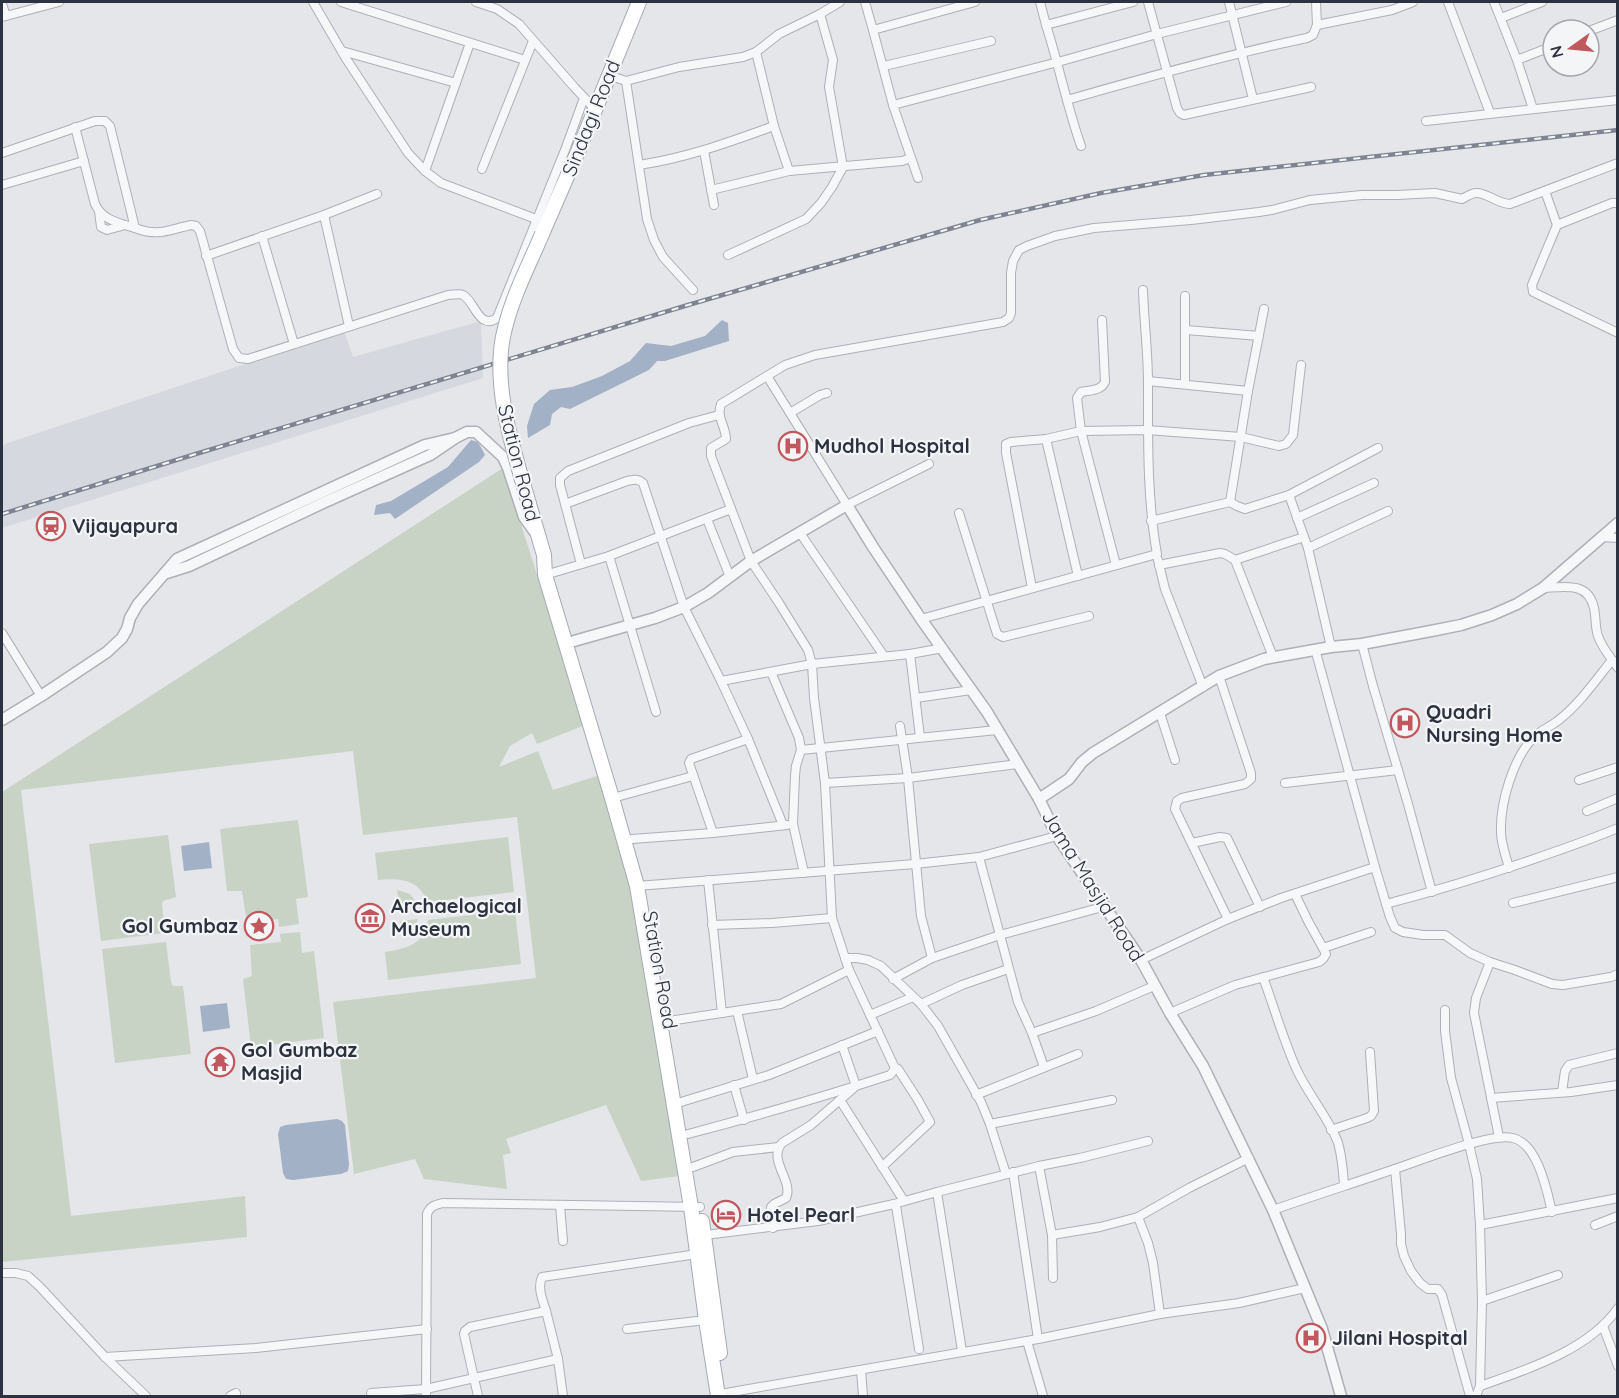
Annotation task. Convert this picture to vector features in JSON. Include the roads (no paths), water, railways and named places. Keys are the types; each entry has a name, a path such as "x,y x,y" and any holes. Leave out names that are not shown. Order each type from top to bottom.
{"main road":[{"name":"Sindagi Road","path":"542,234 639,2"},
{"name":"Station Road","path":"542,234 504,329 501,354 501,393 509,433 539,539 574,642 632,839 669,1021 688,1134 693,1167 697,1254 706,1320 723,1395"},
{"name":"Station Road","path":"550,573 612,798 641,886 696,1207 705,1235 723,1395"}],"street":[{"path":"2,4 4,17 43,4 58,2"},
{"path":"313,2 408,153 425,171 441,183 536,219"},
{"path":"341,2 525,60"},
{"path":"476,2 496,9 519,24 595,109"},
{"path":"608,75 626,81 679,67 730,60 756,52 779,34 840,2"},
{"path":"864,2 884,66 893,105 918,178"},
{"path":"873,30 975,2"},
{"path":"1040,2 1081,146"},
{"path":"1047,25 1132,2"},
{"path":"1148,2 1180,113 1184,115 1311,87"},
{"path":"1229,2 1253,99"},
{"path":"893,105 1286,2"},
{"path":"1067,100 1167,71 1307,38 1313,35 1317,25 1316,2"},
{"path":"1317,25 1392,10 1413,2"},
{"path":"1449,2 1490,113"},
{"path":"1494,2 1533,109"},
{"path":"1501,18 1542,2"},
{"path":"728,255 806,219 821,203 843,166 829,87 832,60 820,14"},
{"path":"1601,26 1617,20"},
{"path":"482,169 533,40"},
{"path":"884,66 991,41"},
{"path":"425,171 470,43"},
{"path":"1517,60 1541,50"},
{"path":"342,51 456,83"},
{"path":"756,52 774,126 789,171"},
{"path":"626,81 647,219 663,257 693,290"},
{"path":"75,128 95,204 106,218 148,233 191,225 196,226 200,231 233,349 239,358 248,359 448,295 466,296 482,318 493,321 497,318 584,98"},
{"path":"1426,121 1617,100"},
{"path":"2,153 100,120 105,121 110,126 135,228"},
{"path":"639,165 704,151 774,126"},
{"path":"704,151 714,205"},
{"path":"711,190 789,171 911,158"},
{"path":"2,185 84,161"},
{"path":"688,1134 744,1120 856,1086 890,1075 894,1071 892,1061 849,970 832,918 825,783 812,664 808,650 751,561 710,452 711,448 726,439 727,435 719,415 721,404 785,365 815,355 1003,322 1009,318 1011,313 1011,273 1013,261 1019,250 1055,236 1094,228 1259,212 1310,200 1362,195 1436,193 1462,199 1479,192 1501,203 1510,204 1617,163"},
{"path":"1545,191 1557,225 1532,285 1533,292 1617,333"},
{"path":"206,256 377,194"},
{"path":"1557,225 1617,203"},
{"path":"324,215 349,326"},
{"path":"125,225 132,216"},
{"path":"262,236 294,344"},
{"path":"1143,290 1148,381 1151,521 1164,590 1203,687"},
{"path":"1185,296 1185,384"},
{"path":"1230,502 1264,309"},
{"path":"1102,320 1105,382 1100,388 1081,392 1077,398 1081,431 1116,566"},
{"path":"1186,330 1259,336"},
{"path":"1032,588 1006,444 1046,439 1081,431 1148,429 1241,437 1279,446 1286,444 1293,435 1301,365"},
{"name":"Jama Masjid Road","path":"767,376 873,547 998,730 1039,799 1057,836 1141,960 1170,1013 1203,1065 1273,1210 1322,1329 1341,1396"},
{"path":"1148,381 1248,391"},
{"path":"790,413 827,393"},
{"path":"580,564 560,485 561,478 568,471 689,423 719,415"},
{"path":"2,720 107,652 122,638 138,604 177,559 424,445 456,438 467,432 476,432 503,457 524,517 539,539"},
{"path":"1046,439 1078,576"},
{"path":"1151,521 1230,502 1245,509 1289,495 1378,448"},
{"path":"574,642 684,607 708,593 751,561 847,505 929,464"},
{"path":"565,504 627,481 639,480 643,483 684,607 748,739 783,825"},
{"path":"1297,518 1374,483"},
{"path":"1289,495 1308,548 1331,646"},
{"path":"550,573 609,556 731,509"},
{"path":"1308,548 1388,511"},
{"path":"958,513 998,634 1003,637 1089,616"},
{"path":"707,519 730,577"},
{"path":"1039,799 1069,778 1093,753 1220,676 1273,657 1331,646 1362,644 1461,625 1492,615 1517,604 1543,588 1617,523"},
{"path":"800,533 885,656"},
{"path":"1235,560 1304,537"},
{"path":"1602,537 1617,538"},
{"path":"1159,565 1220,553 1235,560 1273,657"},
{"path":"921,619 1156,554"},
{"path":"609,556 656,712"},
{"path":"1543,588 1574,586 1590,597 1594,607 1598,635 1617,668"},
{"path":"2,633 41,696"},
{"path":"1362,644 1432,892"},
{"path":"721,681 812,664 910,654 943,648"},
{"path":"1315,649 1375,867 1395,928 1403,933 1445,935 1470,953 1552,984 1563,985 1617,974"},
{"path":"910,654 920,738"},
{"path":"1509,868 1502,842 1502,807 1521,755 1533,738 1559,720 1576,704 1612,660"},
{"path":"775,671 776,681 799,738 801,750 796,766 793,824 804,873"},
{"path":"1220,676 1251,779 1245,784 1182,798 1175,804 1175,809 1227,919"},
{"path":"915,698 971,690"},
{"path":"1160,713 1176,760"},
{"path":"900,726 908,778 921,916 932,958"},
{"path":"801,750 998,730"},
{"path":"713,833 689,767 691,759 748,739"},
{"path":"825,783 908,778 1018,764"},
{"path":"1580,780 1617,767"},
{"path":"1285,783 1398,770"},
{"path":"620,795 693,776"},
{"path":"1587,811 1617,798"},
{"path":"632,839 793,824"},
{"path":"1386,904 1509,868 1617,828"},
{"path":"641,886 979,857 1057,836"},
{"path":"1192,843 1221,837 1227,838 1260,907"},
{"path":"979,857 1018,1002 1032,1032 1044,1067"},
{"path":"1141,960 1227,919 1375,867"},
{"path":"1513,903 1617,877"},
{"path":"708,880 722,1013"},
{"path":"1170,1013 1235,985 1323,959 1326,954 1295,894"},
{"path":"893,979 932,958 1000,935 1106,906"},
{"path":"712,925 832,918"},
{"path":"1323,948 1371,932"},
{"path":"845,958 868,960 881,966 921,1005 938,1026 976,1095 1009,1173 1038,1339"},
{"path":"1490,962 1476,998 1474,1013 1499,1137"},
{"path":"921,1005 962,985 1008,969"},
{"path":"669,1021 781,1004 849,970"},
{"path":"1263,977 1296,1068 1336,1139 1341,1153 1344,1185"},
{"path":"1032,1032 1096,1011 1155,986"},
{"path":"870,1016 913,997"},
{"path":"1445,1010 1445,1031 1451,1078 1477,1179 1482,1301 1480,1386 1476,1396"},
{"path":"737,1011 753,1079"},
{"path":"681,1102 770,1075 878,1030"},
{"path":"842,1045 856,1086"},
{"path":"1331,1130 1367,1118 1374,1112 1370,1052"},
{"path":"1562,1092 1565,1071 1569,1065 1617,1053"},
{"path":"976,1095 1078,1054"},
{"path":"882,1167 930,1122 898,1069"},
{"path":"734,1085 744,1120"},
{"path":"1491,1098 1617,1085"},
{"path":"693,1167 733,1152 779,1147 811,1125 856,1086"},
{"path":"840,1100 904,1201"},
{"path":"990,1124 1112,1100"},
{"path":"1273,1210 1469,1144 1499,1137 1515,1138 1525,1146 1537,1162 1545,1179 1552,1212"},
{"path":"705,1235 818,1221 894,1204 1009,1173 1148,1142"},
{"path":"773,1228 771,1207 786,1198 788,1192 777,1155 779,1147"},
{"path":"1052,1235 1100,1227 1138,1217 1249,1158"},
{"path":"1039,1166 1052,1235 1053,1278"},
{"path":"1395,1169 1404,1256 1420,1283 1428,1288 1438,1289 1442,1294 1470,1396"},
{"path":"936,1192 962,1351"},
{"path":"1480,1226 1617,1198"},
{"path":"426,1393 427,1214 429,1209 442,1203 696,1207"},
{"path":"894,1204 919,1349"},
{"path":"560,1205 563,1241"},
{"path":"1595,1225 1617,1216"},
{"path":"1138,1217 1153,1263 1160,1314"},
{"path":"563,1396 558,1359 540,1288 542,1277 697,1254"},
{"path":"2,1273 28,1276 105,1357 146,1396"},
{"path":"1482,1301 1558,1275"},
{"path":"723,1395 1038,1339 1160,1314 1239,1303 1305,1288"},
{"path":"1480,1386 1533,1368 1582,1342 1603,1326 1617,1308"},
{"path":"478,1396 464,1334 466,1329 546,1311"},
{"path":"627,1329 706,1320"},
{"path":"1603,1326 1617,1366"},
{"path":"105,1357 256,1348 427,1329"},
{"path":"1027,1341 1043,1396"},
{"path":"371,1393 426,1393 558,1359"},
{"path":"861,1370 863,1396"}],"water":[{"path":"722,320 728,323 729,341 665,361 657,361 649,370 570,409 561,407 552,414 550,425 528,438 527,426 534,404 550,390 572,387 602,376 630,361 646,343 671,346 705,336"},
{"path":"471,440 478,442 485,455 479,462 395,519 390,513 374,515 376,505 391,501 448,467"},
{"path":"209,842 212,868 184,871 181,846"},
{"path":"227,1003 230,1028 203,1032 200,1006"},
{"path":"337,1119 345,1125 348,1171 341,1174 286,1179 283,1173 278,1134 280,1127"}],"railway":[{"path":"2,514 688,305 980,220 1101,193 1204,175 1618,130"}],"place":[{"name":"Mudhol Hospital","path":"793,446"},
{"name":"Vijayapura","path":"51,526"},
{"name":"Quadri Nursing Home","path":"1405,723"},
{"name":"Archaelogical Museum","path":"370,918"},
{"name":"Gol Gumbaz","path":"259,926"},
{"name":"Gol Gumbaz Masjid","path":"220,1062"},
{"name":"Hotel Pearl","path":"726,1215"},
{"name":"Jilani Hospital","path":"1311,1338"}]}
